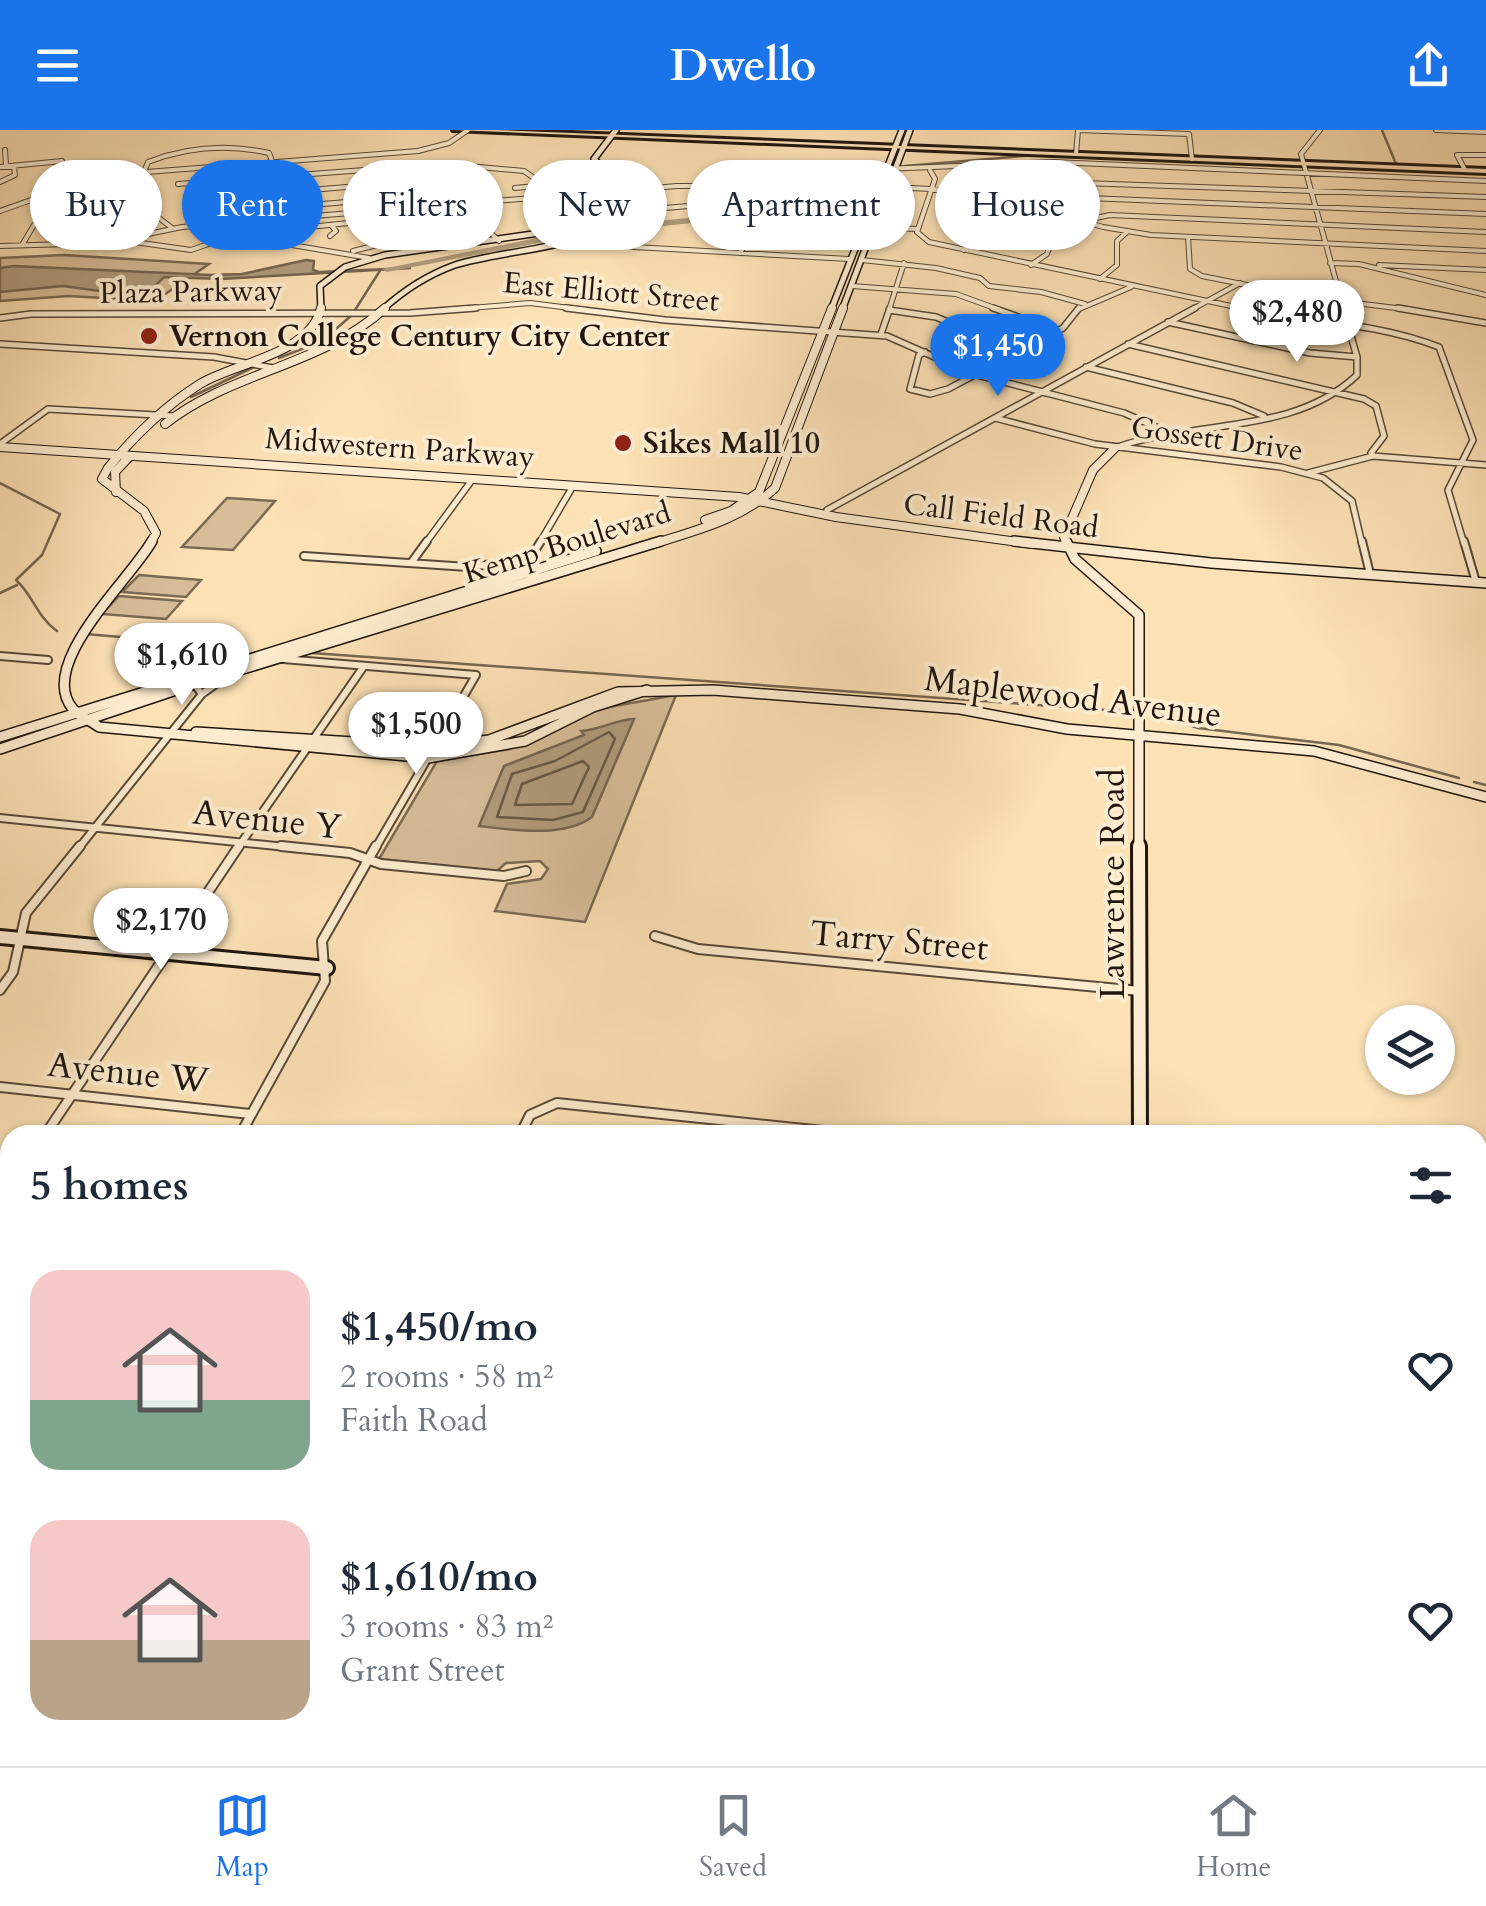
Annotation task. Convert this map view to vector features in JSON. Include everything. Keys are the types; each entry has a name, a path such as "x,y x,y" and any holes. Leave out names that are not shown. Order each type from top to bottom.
{"main road":[{"path":"456,130 612,133"},
{"path":"522,130 893,149 1486,170"},
{"path":"900,158 910,130"},
{"path":"603,160 597,153 612,133"},
{"path":"876,146 900,133"},
{"path":"888,160 900,133"},
{"path":"904,147 998,150"},
{"path":"900,158 910,150 927,149"},
{"path":"125,455 174,416 220,388 356,335 412,286 450,268 526,250"},
{"path":"760,498 766,472 852,250"},
{"path":"760,498 836,330 866,250"},
{"path":"849,259 862,260"},
{"path":"72,628 143,556 156,533 144,511 102,479 194,388 303,335 321,312 320,286 334,273"},
{"path":"839,285 852,286"},
{"name":"Midwestern Parkway","path":"0,446 712,490 760,498"},
{"path":"1066,545 1065,532 1094,470 1115,448"},
{"path":"712,490 749,488 766,472"},
{"name":"Midwestern Parkway","path":"473,477 760,498"},
{"name":"Call Field Road","path":"760,498 916,525"},
{"name":"Call Field Road","path":"760,498 812,512 1066,545 1234,563 1481,582"},
{"name":"Kemp Boulevard","path":"0,738 190,681 234,672 720,523 746,512 760,498"},
{"name":"Kemp Boulevard","path":"0,749 417,604 716,517 760,498"},
{"path":"746,512 812,512"},
{"name":"Lawrence Road","path":"1066,545 1139,615 1140,1125"},
{"path":"417,604 428,611"},
{"path":"47,665 57,644"},
{"name":"Maplewood Avenue","path":"311,743 428,758 525,741 594,707 648,690"},
{"name":"Maplewood Avenue","path":"56,704 82,721 124,729 311,743 434,747 490,740 598,696 648,690 713,690 960,710 1141,736 1314,751 1486,797"},
{"path":"118,708 112,723 124,729"},
{"path":"0,937 326,968"}],"street":[{"path":"300,160 436,148 468,130"},
{"path":"1076,153 1078,130 1189,134 1192,158"},
{"path":"1305,130 1318,131"},
{"path":"1436,130 1486,132"},
{"path":"1115,448 1309,407 1341,392 1357,375 1357,357 1303,162 1304,146 1318,131"},
{"path":"5,150 6,165 11,166"},
{"path":"154,160 194,150 258,150 272,155 273,160"},
{"path":"389,153 395,160"},
{"path":"597,153 598,160"},
{"path":"1464,169 1458,154 1486,155"},
{"path":"0,167 30,164"},
{"path":"1100,165 1486,181"},
{"path":"0,182 14,175 11,166"},
{"path":"915,170 935,170"},
{"path":"930,170 935,175 918,229 924,240 935,243"},
{"path":"1100,183 1486,197"},
{"path":"178,184 182,184"},
{"path":"515,188 523,187"},
{"path":"915,187 935,188"},
{"path":"1100,199 1486,214"},
{"path":"0,211 30,201"},
{"path":"1100,217 1124,215 1486,232"},
{"path":"162,218 172,228"},
{"path":"323,226 343,224"},
{"path":"330,236 336,231 332,225"},
{"path":"1100,225 1127,232 1188,237 1486,251"},
{"path":"162,230 182,227"},
{"path":"22,245 30,229"},
{"path":"1100,278 1117,264 1117,241 1127,232"},
{"path":"1188,237 1191,270 1240,284 1486,323"},
{"path":"0,246 30,245"},
{"path":"323,249 369,258"},
{"path":"667,249 849,259"},
{"path":"350,252 358,250"},
{"path":"334,273 369,258 430,250"},
{"path":"740,254 742,250"},
{"path":"964,250 1292,320 1411,334 1441,350 1472,430 1471,446 1448,490 1481,582"},
{"path":"1030,265 1048,250"},
{"path":"862,260 969,275 989,286 1040,292 1086,304"},
{"path":"1330,262 1486,270"},
{"path":"881,334 904,263"},
{"path":"1359,264 1486,295"},
{"path":"827,510 1240,284"},
{"path":"852,286 966,296 1058,330"},
{"path":"966,296 989,286"},
{"path":"924,352 919,354 910,389 940,392 1058,330 1071,312 1133,286"},
{"name":"East Elliott Street","path":"383,313 530,302 665,320 881,334 900,338 973,374 1131,415 1172,434"},
{"path":"889,310 936,317 1018,351"},
{"name":"Plaza Parkway","path":"0,318 32,314 114,317 383,313"},
{"path":"1168,322 1310,353 1357,357"},
{"name":"Plaza Parkway","path":"0,344 250,362 272,368"},
{"path":"1128,344 1341,392 1376,406 1384,436 1371,454 1374,456"},
{"path":"1086,367 1232,402 1266,416"},
{"path":"0,446 48,409 174,416"},
{"name":"Gossett Drive","path":"995,418 1115,448 1308,473 1350,496 1370,574"},
{"path":"1308,473 1333,463 1374,456 1486,465"},
{"path":"411,564 473,477"},
{"path":"304,556 468,567 511,562 536,548 573,486"},
{"path":"511,562 540,576"},
{"path":"0,656 47,665"},
{"path":"245,1125 326,981 322,942 476,675 274,659"},
{"path":"52,1125 164,953 364,666"},
{"path":"0,990 13,972 26,913 202,694 234,672"},
{"path":"190,681 202,694"},
{"path":"0,758 13,744"},
{"name":"Avenue Y","path":"0,818 350,853 370,861 504,876 526,871"},
{"name":"Tarry Street","path":"655,936 698,950 1140,991"},
{"name":"Avenue W","path":"0,1087 250,1114"},
{"path":"525,1125 530,1116 557,1103 766,1125"}],"shaded area":[{"path":"64,255 209,264 155,301 69,296 0,301 0,258"},
{"path":"227,498 275,501 233,550 182,547"},
{"path":"139,575 201,580 186,597 122,592"},
{"path":"119,596 182,601 166,619 102,614"},
{"path":"676,695 585,922 495,911 507,884 541,879 548,869 540,861 506,863 497,871 379,859 437,761 510,749 598,709"}],"water":[{"path":"314,261 313,270 319,272 411,268 221,279 164,277 144,297 63,286 0,292 0,268 14,266 211,275 242,274"},
{"path":"634,719 592,817 553,830 479,826 504,766 584,735 581,731"}],"waterway":[{"path":"1382,130 1396,164"},
{"path":"915,165 1035,155 1240,163"},
{"path":"1362,168 1486,173"},
{"path":"387,269 586,231 687,221"},
{"path":"355,310 381,269"},
{"path":"279,358 322,341 352,315"},
{"path":"191,397 254,367"},
{"path":"0,483 60,514 42,555 16,580 57,631"},
{"path":"0,593 17,585"},
{"path":"85,634 228,646"},
{"path":"312,653 1122,711"},
{"path":"1156,714 1198,728 1339,745 1459,778"},
{"path":"1474,782 1486,785"}],"place":[{"name":"Vernon College Century City Center","path":"149,336"},
{"name":"Sikes Mall 10","path":"623,443"}]}
